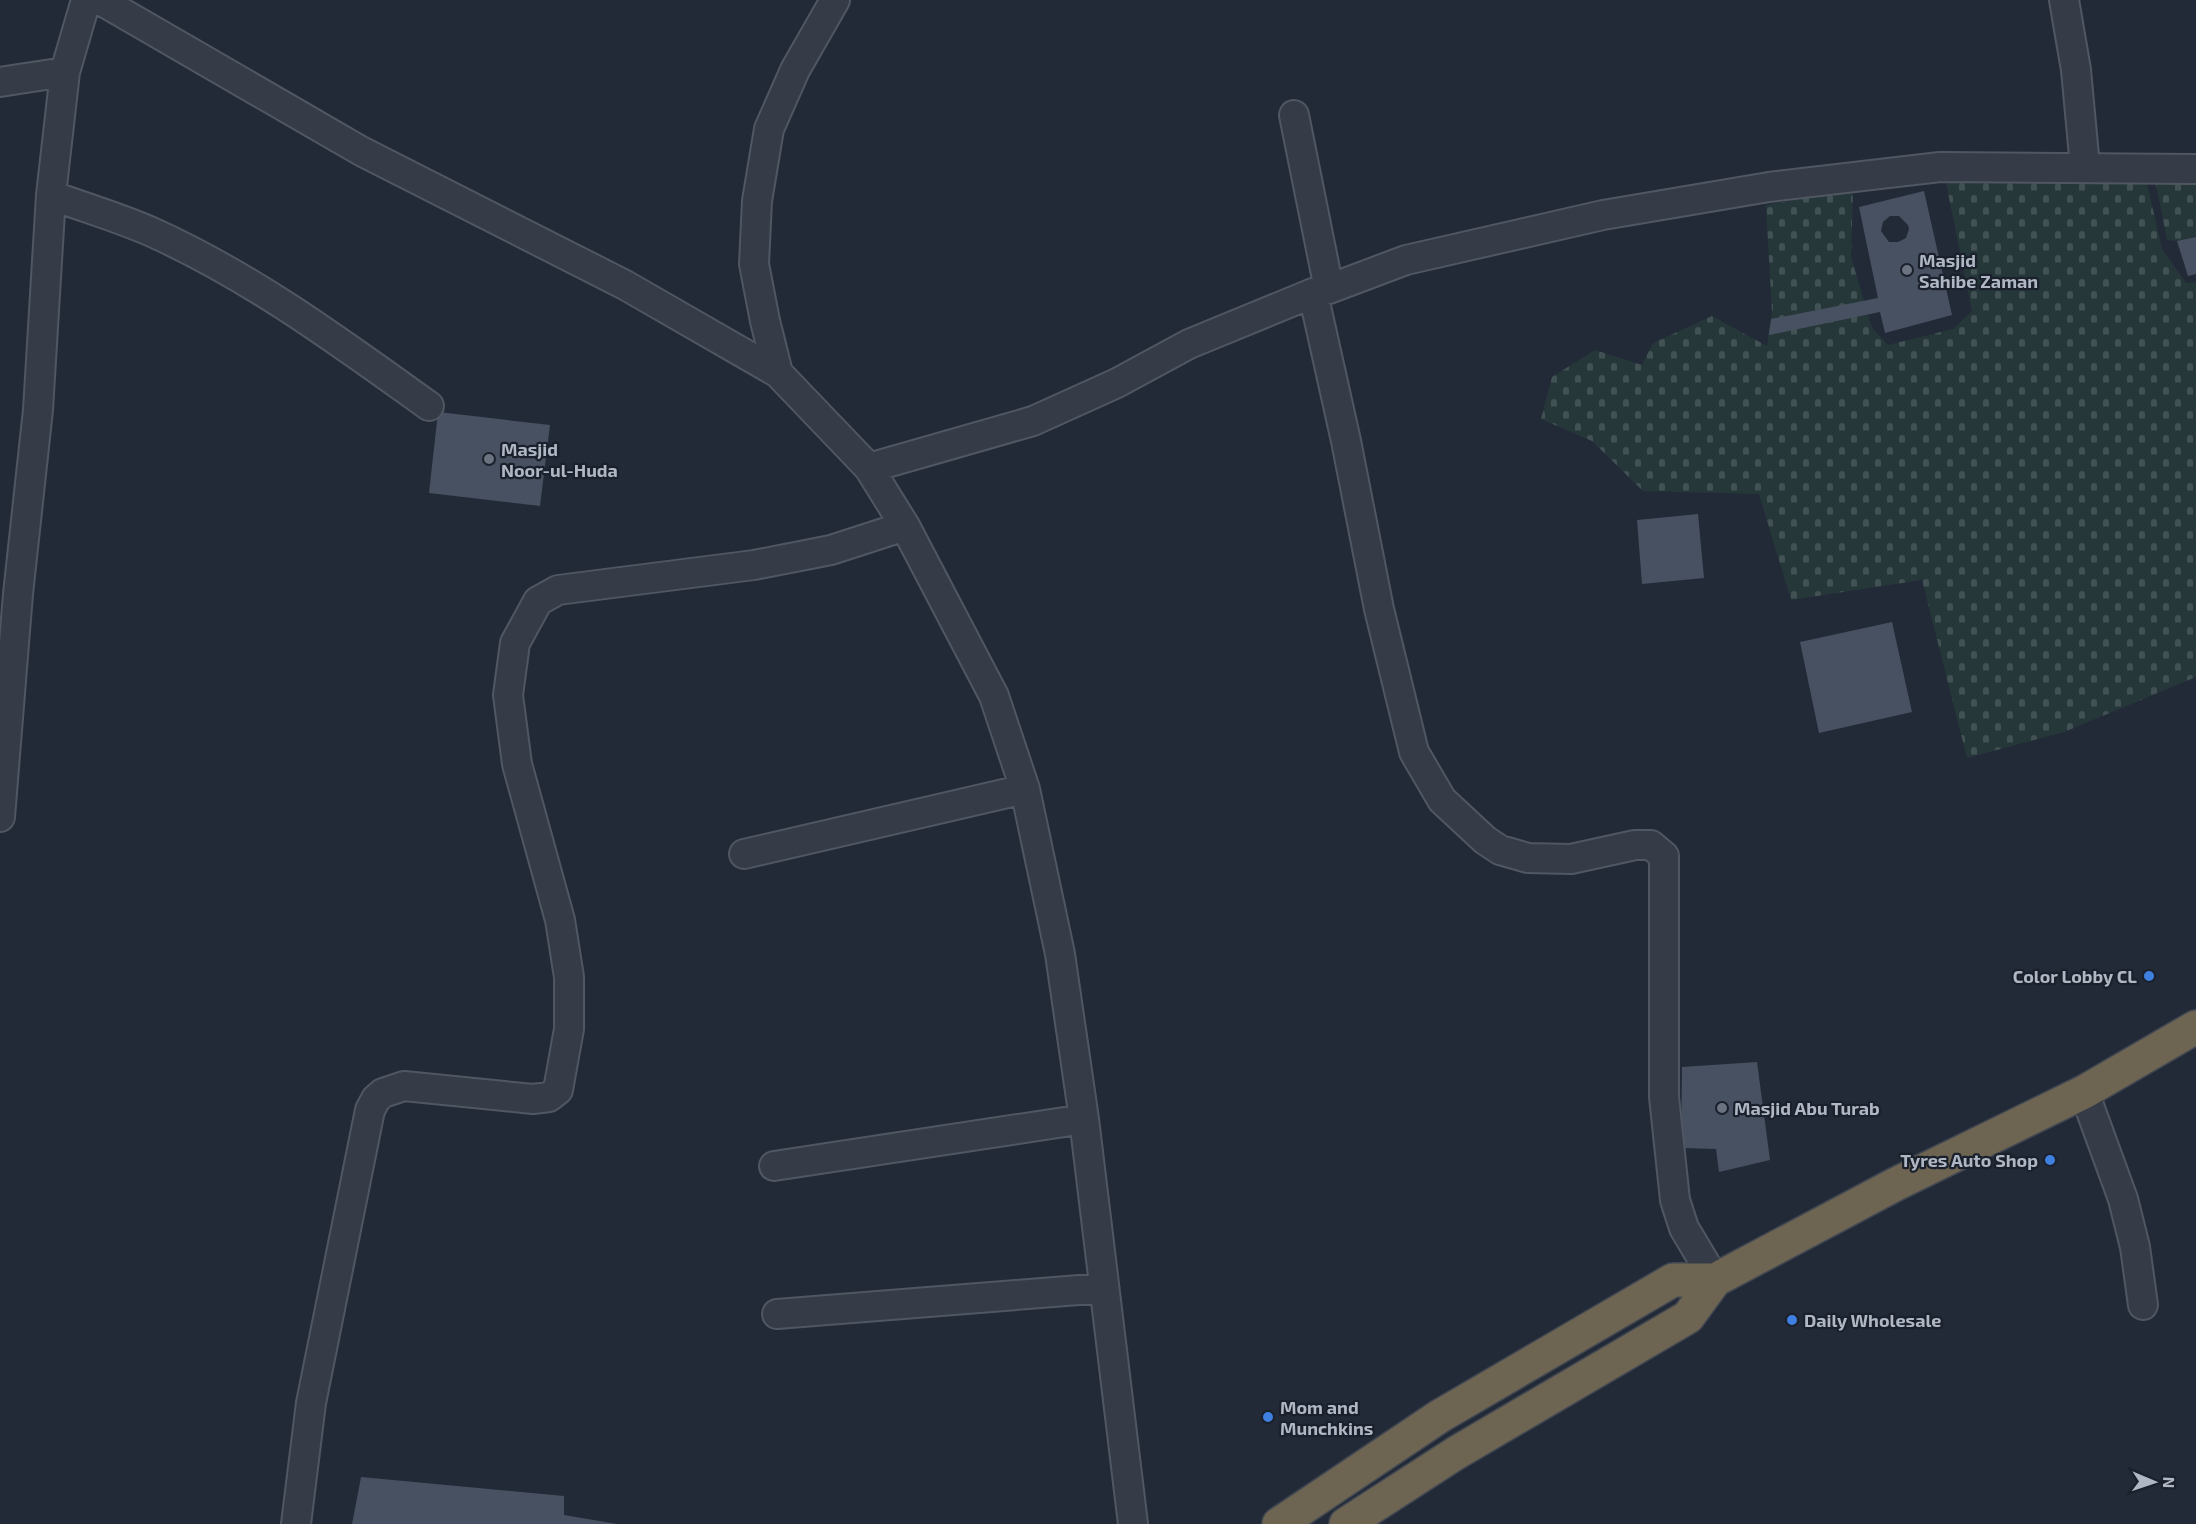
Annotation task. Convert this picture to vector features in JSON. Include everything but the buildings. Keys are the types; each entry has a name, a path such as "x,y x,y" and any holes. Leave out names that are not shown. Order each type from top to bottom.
{"highway":[{"path":"1346,1524 1456,1453 1688,1317 1715,1281 1896,1184 2084,1092 2196,1027"},
{"path":"1279,1524 1440,1416 1673,1280 1715,1281"}],"street":[{"path":"0,817 9,592 38,410 51,195 65,72 86,0"},
{"path":"100,0 361,151 625,285 778,373 869,468 904,526 994,696 1025,789 1060,954 1084,1119 1132,1524"},
{"path":"778,373 754,264 757,201 769,129 795,70 836,0"},
{"path":"2064,0 2076,70 2085,167"},
{"path":"0,82 65,72"},
{"path":"1294,114 1347,441 1379,609 1414,752 1442,800 1485,840 1500,850 1528,858 1571,859 1635,845 1652,845 1664,856 1665,1097 1675,1200 1683,1228 1715,1281"},
{"path":"869,468 1033,421 1117,383 1189,344 1406,260 1603,215 1769,187 1940,167 2196,169"},
{"path":"51,195 153,233 234,274 326,332 429,406"},
{"path":"296,1524 311,1403 370,1110 376,1099 404,1086 533,1099 549,1097 558,1089 568,1029 569,977 560,920 517,764 508,695 515,643 538,601 558,590 754,565 831,550 904,526"},
{"path":"744,854 1025,789"},
{"path":"2084,1092 2123,1198 2135,1247 2143,1305"},
{"path":"774,1166 1084,1119"},
{"path":"777,1314 1104,1288"}],"green space":[{"path":"2154,174 2196,174 2196,237 2177,241 2167,240"},
{"path":"1945,178 2146,179 2162,249 2186,283 2196,282 2196,677 2064,732 1967,758 1922,580 1791,600 1759,494 1643,491 1592,441 1541,419 1552,377 1595,350 1642,365 1653,343 1712,316 1767,346 1772,313 1766,205 1853,190 1851,257 1872,328 1888,345 1953,329 1972,311"}],"place":[{"name":"Masjid Sahibe Zaman","path":"1907,270"},
{"name":"Masjid Noor-ul-Huda","path":"489,459"},
{"name":"Color Lobby CL","path":"2149,976"},
{"name":"Masjid Abu Turab","path":"1722,1108"},
{"name":"Tyres Auto Shop","path":"2050,1160"},
{"name":"Daily Wholesale","path":"1792,1320"},
{"name":"Mom and Munchkins","path":"1268,1417"}]}
